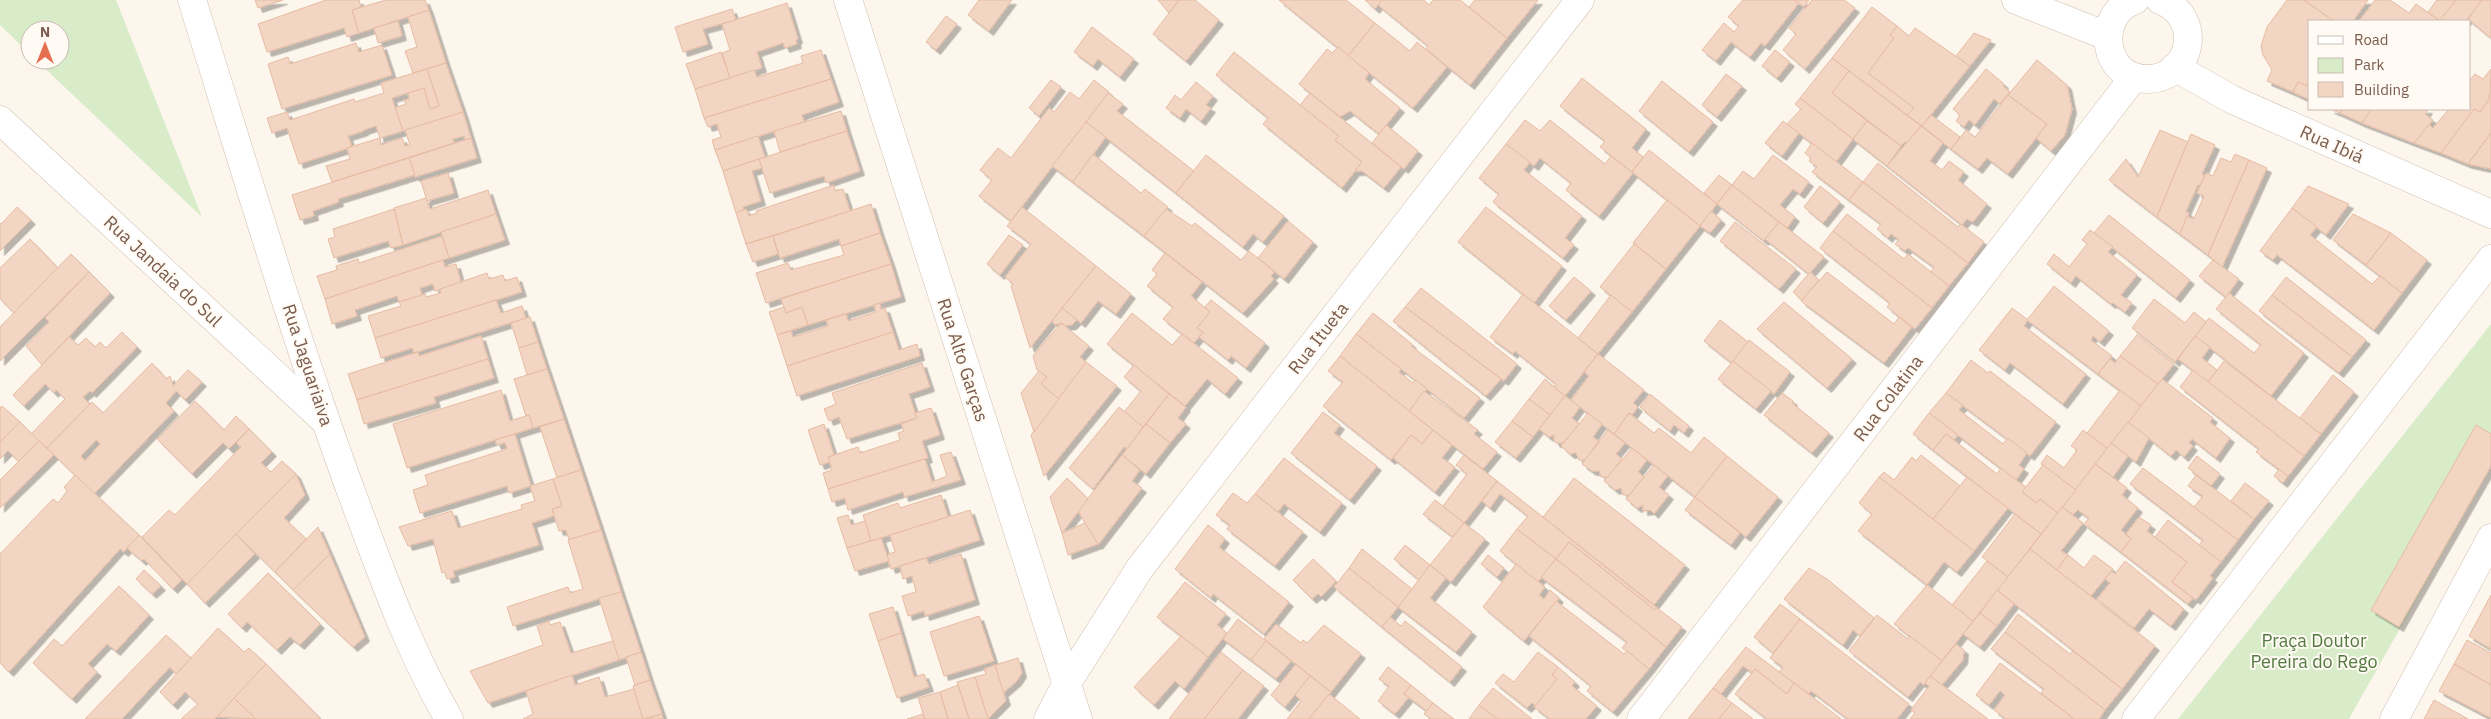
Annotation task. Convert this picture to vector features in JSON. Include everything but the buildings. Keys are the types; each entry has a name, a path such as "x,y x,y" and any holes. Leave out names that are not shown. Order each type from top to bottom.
{"street":[{"name":"Rua Jaguariaiva","path":"192,0 326,422 396,614 426,679 450,719"},
{"name":"Rua Alto Garças","path":"848,0 1078,719"},
{"name":"Rua Itueta","path":"1048,719 1067,684 1140,568 1580,0"},
{"path":"2016,0 2107,36"},
{"path":"2136,0 2118,10 2111,21 2107,36 2113,60 2134,77 2147,79 2160,77 2175,67 2182,61 2187,49 2189,8 2173,7 2160,0"},
{"name":"Rua Ibiá","path":"2175,67 2231,99 2491,214"},
{"name":"Rua Colatina","path":"1641,719 2134,77"},
{"name":"Rua Jandaia do Sul","path":"0,120 326,422"},
{"path":"2136,719 2491,259"},
{"path":"2394,719 2491,538"}],"green space":[{"path":"0,0 116,0 202,217 47,70 70,70 70,20 20,20 20,44 0,25"},
{"name":"Praça Doutor Pereira do Rego","path":"2491,324 2491,467 2349,719 2178,719"}]}
